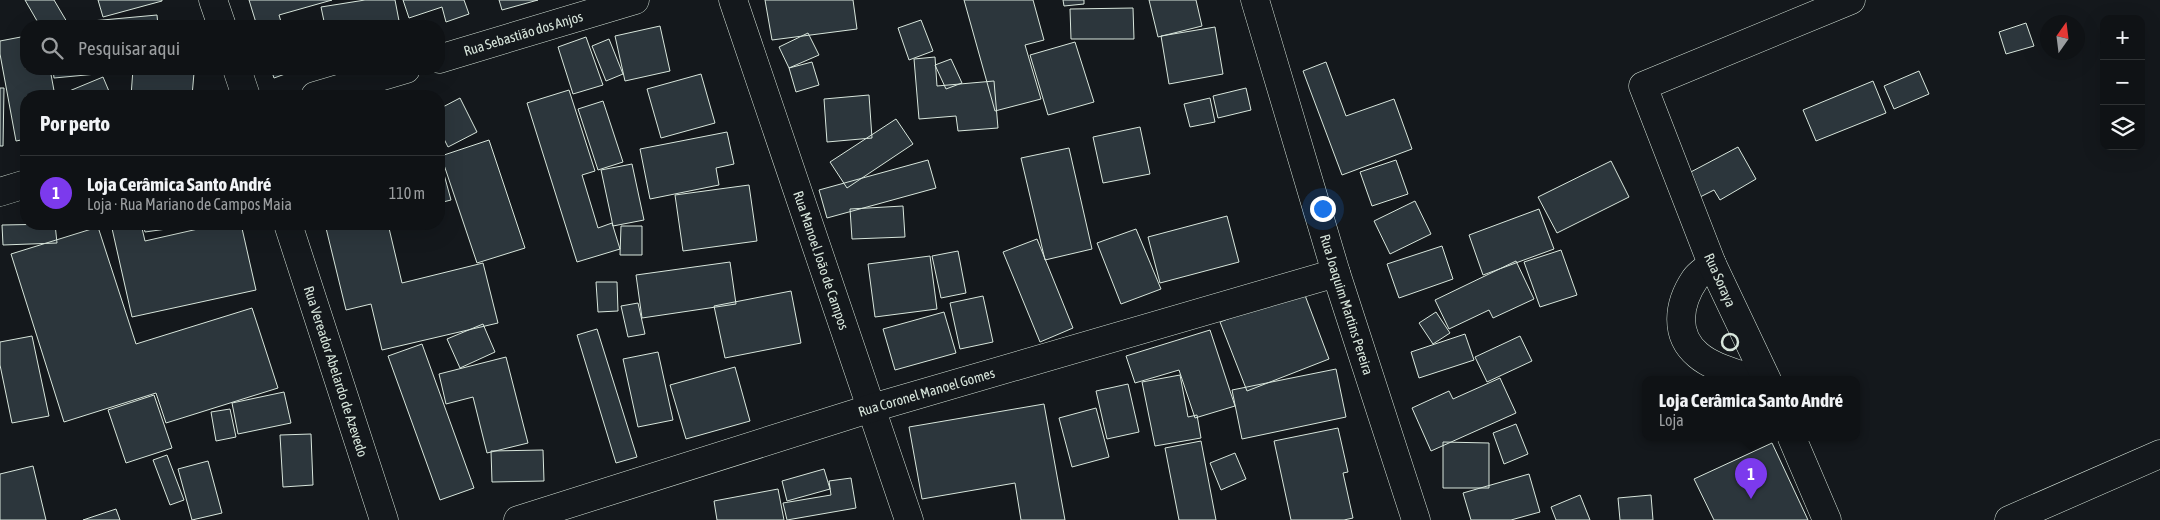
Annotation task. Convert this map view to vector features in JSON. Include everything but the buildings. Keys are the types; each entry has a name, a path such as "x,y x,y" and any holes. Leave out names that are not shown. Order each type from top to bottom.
{"street":[{"path":"213,0 220,20"},
{"name":"Rua Sebastião dos Anjos","path":"445,57 635,0"},
{"name":"Rua Manoel João de Campos","path":"733,0 909,520"},
{"name":"Rua Joaquim Martins Pereira","path":"1255,0 1336,273 1416,520"},
{"name":"Rua Soraya","path":"1766,376 1712,264 1643,86 1851,0"},
{"path":"239,75 244,90"},
{"path":"335,90 386,75"},
{"path":"0,192 20,186"},
{"name":"Rua Vereador Abelardo de Azevedo","path":"290,230 384,520"},
{"path":"1712,264 1695,278 1684,299 1680,324 1686,342 1699,356 1721,368 1743,376"},
{"name":"Rua Coronel Manoel Gomes","path":"518,520 872,408 1336,273"},
{"path":"1793,441 1827,520"},
{"path":"2009,520 2160,454"}],"wall":[{"path":"1730,334 1738,342 1730,350 1722,342 1730,334"}],"place":[{"name":"Loja Cerâmica Santo André","path":"1751,499"}]}
